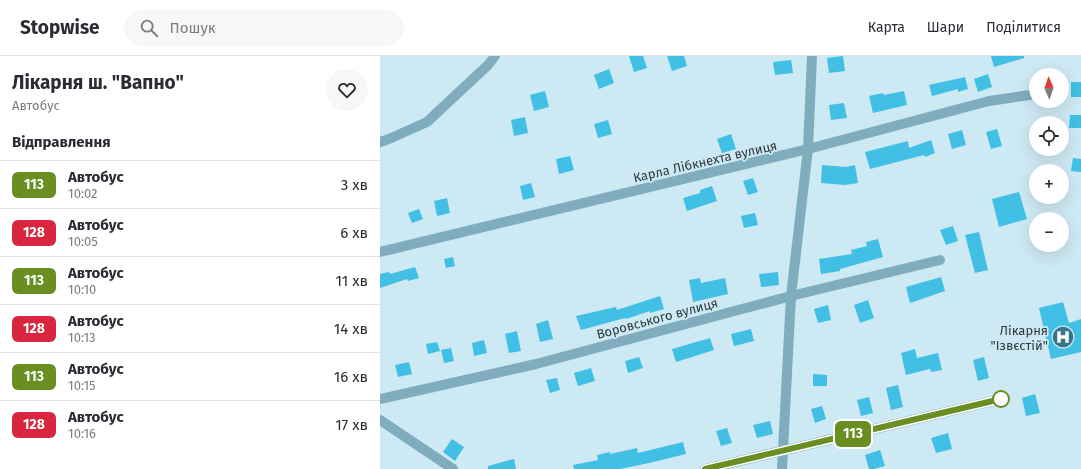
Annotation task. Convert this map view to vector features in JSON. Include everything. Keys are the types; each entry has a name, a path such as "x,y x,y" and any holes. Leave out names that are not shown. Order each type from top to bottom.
{"street":[{"path":"380,142 427,122 488,66 495,56"},
{"path":"782,469 791,296 808,149 812,56"},
{"name":"Карла Лібкнехта вулиця","path":"380,252 808,149 989,101 1029,95"},
{"name":"Воровського вулиця","path":"380,399 536,364 791,296 940,260"},
{"path":"705,469 1001,399"},
{"path":"380,420 453,469"}],"building":[{"path":"629,56 643,56 647,68 634,72"},
{"path":"667,56 684,56 687,66 672,71"},
{"path":"843,56 845,71 829,73 827,58"},
{"path":"991,56 1024,56 1024,58 994,67"},
{"path":"791,60 793,73 775,75 773,62"},
{"path":"609,69 614,83 599,89 594,75"},
{"path":"988,74 992,87 978,92 974,79"},
{"path":"965,77 968,89 958,92 958,89 932,96 929,85"},
{"path":"1071,82 1081,82 1081,97 1071,97"},
{"path":"545,91 549,107 534,111 530,95"},
{"path":"904,91 907,105 873,113 869,96"},
{"path":"844,103 847,118 831,120 829,105"},
{"path":"1070,115 1081,115 1081,128 1069,128"},
{"path":"525,117 528,133 514,136 511,120"},
{"path":"608,120 612,134 598,138 594,124"},
{"path":"997,129 1002,146 991,149 986,132"},
{"path":"962,130 966,145 952,149 948,134"},
{"path":"731,134 736,149 722,153 717,139"},
{"path":"931,140 935,153 925,157 924,155 870,169 865,152 908,141 909,148"},
{"path":"570,156 574,170 559,174 556,159"},
{"path":"1073,158 1081,159 1081,172 1071,171"},
{"path":"822,165 846,167 855,165 858,183 845,185 821,183"},
{"path":"753,178 758,192 748,195 743,181"},
{"path":"531,183 535,197 523,200 520,186"},
{"path":"712,186 717,201 687,211 683,198 700,193 700,190"},
{"path":"1019,192 1027,219 999,227 992,199"},
{"path":"447,198 450,213 437,216 434,201"},
{"path":"419,209 423,219 412,223 408,213"},
{"path":"755,213 758,225 744,228 741,216"},
{"path":"953,226 958,241 946,245 940,230"},
{"path":"979,232 988,270 975,273 965,235"},
{"path":"878,239 883,257 840,269 840,271 821,274 819,259 852,254 851,250 867,246 866,242"},
{"path":"453,257 455,266 446,268 444,259"},
{"path":"415,267 419,278 408,281 407,279 380,288 380,274 389,272 390,274"},
{"path":"778,272 779,285 761,287 759,274"},
{"path":"941,277 945,291 910,303 906,287"},
{"path":"700,278 701,283 725,278 728,294 693,302 689,280"},
{"path":"660,296 664,309 650,313 650,311 626,319 625,318 581,330 576,316 616,307 617,310"},
{"path":"868,300 874,318 860,323 854,305"},
{"name":"Лікарня \"Ізвєстій\"","path":"1063,302 1069,323 1081,319 1081,352 1051,359 1039,308"},
{"path":"828,305 831,320 818,323 814,309"},
{"path":"548,320 553,339 540,342 536,324"},
{"path":"751,329 754,341 734,346 731,334"},
{"path":"517,331 521,351 509,353 505,334"},
{"path":"710,338 714,350 676,362 672,349"},
{"path":"484,340 487,353 474,356 472,343"},
{"path":"437,342 440,351 428,354 426,344"},
{"path":"451,348 454,361 444,363 441,350"},
{"path":"915,349 917,358 938,353 942,370 931,372 930,369 906,375 901,353"},
{"path":"639,357 643,368 628,373 625,361"},
{"path":"984,357 989,378 978,381 973,360"},
{"path":"409,362 412,374 398,377 395,365"},
{"path":"591,368 595,381 578,386 574,373"},
{"path":"813,374 827,375 827,386 813,386"},
{"path":"557,378 560,390 550,393 546,380"},
{"path":"898,385 903,407 891,410 886,388"},
{"path":"1035,394 1040,413 1026,416 1022,398"},
{"path":"869,397 873,413 861,416 857,400"},
{"path":"822,406 826,419 815,423 811,409"},
{"path":"770,421 773,434 757,438 753,425"},
{"path":"727,428 732,443 721,446 716,431"},
{"path":"948,433 952,449 936,453 931,438"},
{"path":"452,439 464,447 455,461 443,452"},
{"path":"683,442 686,454 649,463 620,469 574,469 573,465 598,460 597,455 610,452 610,454 637,448 638,453"},
{"path":"880,450 885,466 869,469 865,455"},
{"path":"514,459 516,469 488,469 488,466"}],"bus line":[{"name":"113","path":"705,469 1001,399"}],"place":[{"name":"Лікарня \"Ізвєстій\"","path":"1063,337"}]}
